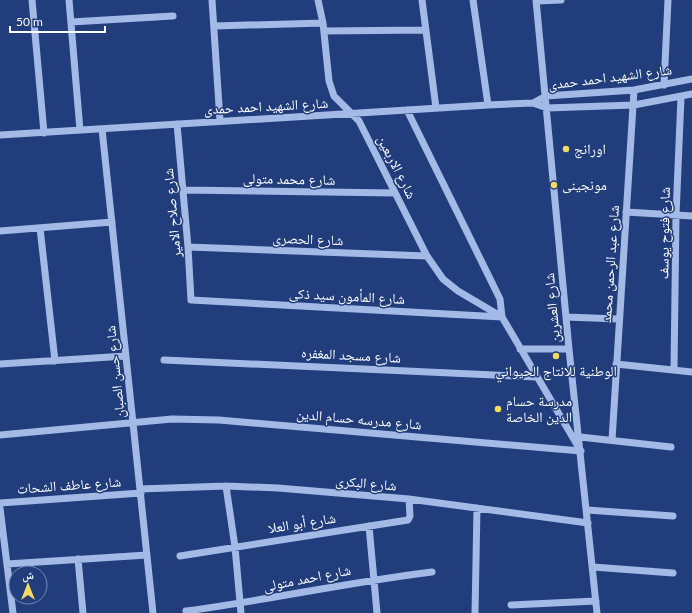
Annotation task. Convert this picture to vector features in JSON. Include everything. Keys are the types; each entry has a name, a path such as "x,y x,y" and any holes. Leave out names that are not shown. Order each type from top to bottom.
{"street":[{"path":"32,0 44,133"},
{"path":"69,0 80,130"},
{"path":"212,0 220,121"},
{"name":"شارع الاربعين","path":"318,0 323,23 329,81 334,96 359,121 427,256 443,279 458,291 502,317"},
{"path":"422,0 436,108"},
{"path":"473,0 488,105"},
{"path":"537,0 561,0"},
{"name":"شارع العشرين","path":"537,0 569,349 580,437 597,613"},
{"path":"664,85 668,0"},
{"path":"71,22 173,16"},
{"path":"214,26 323,23"},
{"path":"324,31 425,30"},
{"name":"شارع الشهيد احمد حمدى","path":"533,103 546,96 634,90 692,79"},
{"name":"شارع عبد الرحمن محمد","path":"612,440 634,90"},
{"name":"شارع الشهيد احمد حمدى","path":"0,136 488,105 533,103 547,108 634,105 692,94"},
{"name":"شارع فتوح يوسف","path":"674,370 676,215 681,97"},
{"path":"407,110 500,299 502,317 581,452"},
{"name":"شارع صلاح الامير","path":"177,124 188,247 191,300"},
{"name":"شارع حسن الصبان","path":"102,129 153,613"},
{"name":"شارع محمد متولى","path":"183,190 395,193"},
{"path":"626,212 692,216"},
{"path":"0,231 112,222"},
{"path":"40,228 55,361"},
{"name":"شارع الحصرى","path":"188,247 427,256"},
{"name":"شارع المأمون سيد ذكى","path":"191,300 502,317"},
{"path":"566,317 619,319"},
{"path":"520,349 569,349"},
{"path":"0,364 126,356"},
{"name":"شارع مسجد المغفره","path":"164,360 537,377"},
{"path":"616,364 692,372"},
{"name":"شارع مدرسه حسام الدين","path":"0,435 172,419 259,423 581,452"},
{"path":"580,437 672,447"},
{"path":"226,486 235,548 241,613"},
{"name":"شارع البكرى","path":"140,491 226,486 278,488 409,500 588,522"},
{"name":"شارع عاطف الشحات","path":"0,503 140,491"},
{"name":"شارع أبو العلا","path":"180,556 408,520 410,516 409,500"},
{"path":"0,508 13,613"},
{"path":"475,613 477,508"},
{"path":"587,510 673,516"},
{"path":"369,526 378,613"},
{"path":"7,564 147,555"},
{"path":"78,559 83,613"},
{"path":"593,567 674,573"},
{"name":"شارع احمد متولى","path":"186,611 240,604 375,579 432,572"},
{"path":"511,605 596,601"}],"place":[{"name":"اورانج","path":"566,149"},
{"name":"مونجينى","path":"554,185"},
{"name":"الوطنية للانتاج الحيواني","path":"556,356"},
{"name":"مدرسة حسام الدين الخاصة","path":"498,409"}]}
